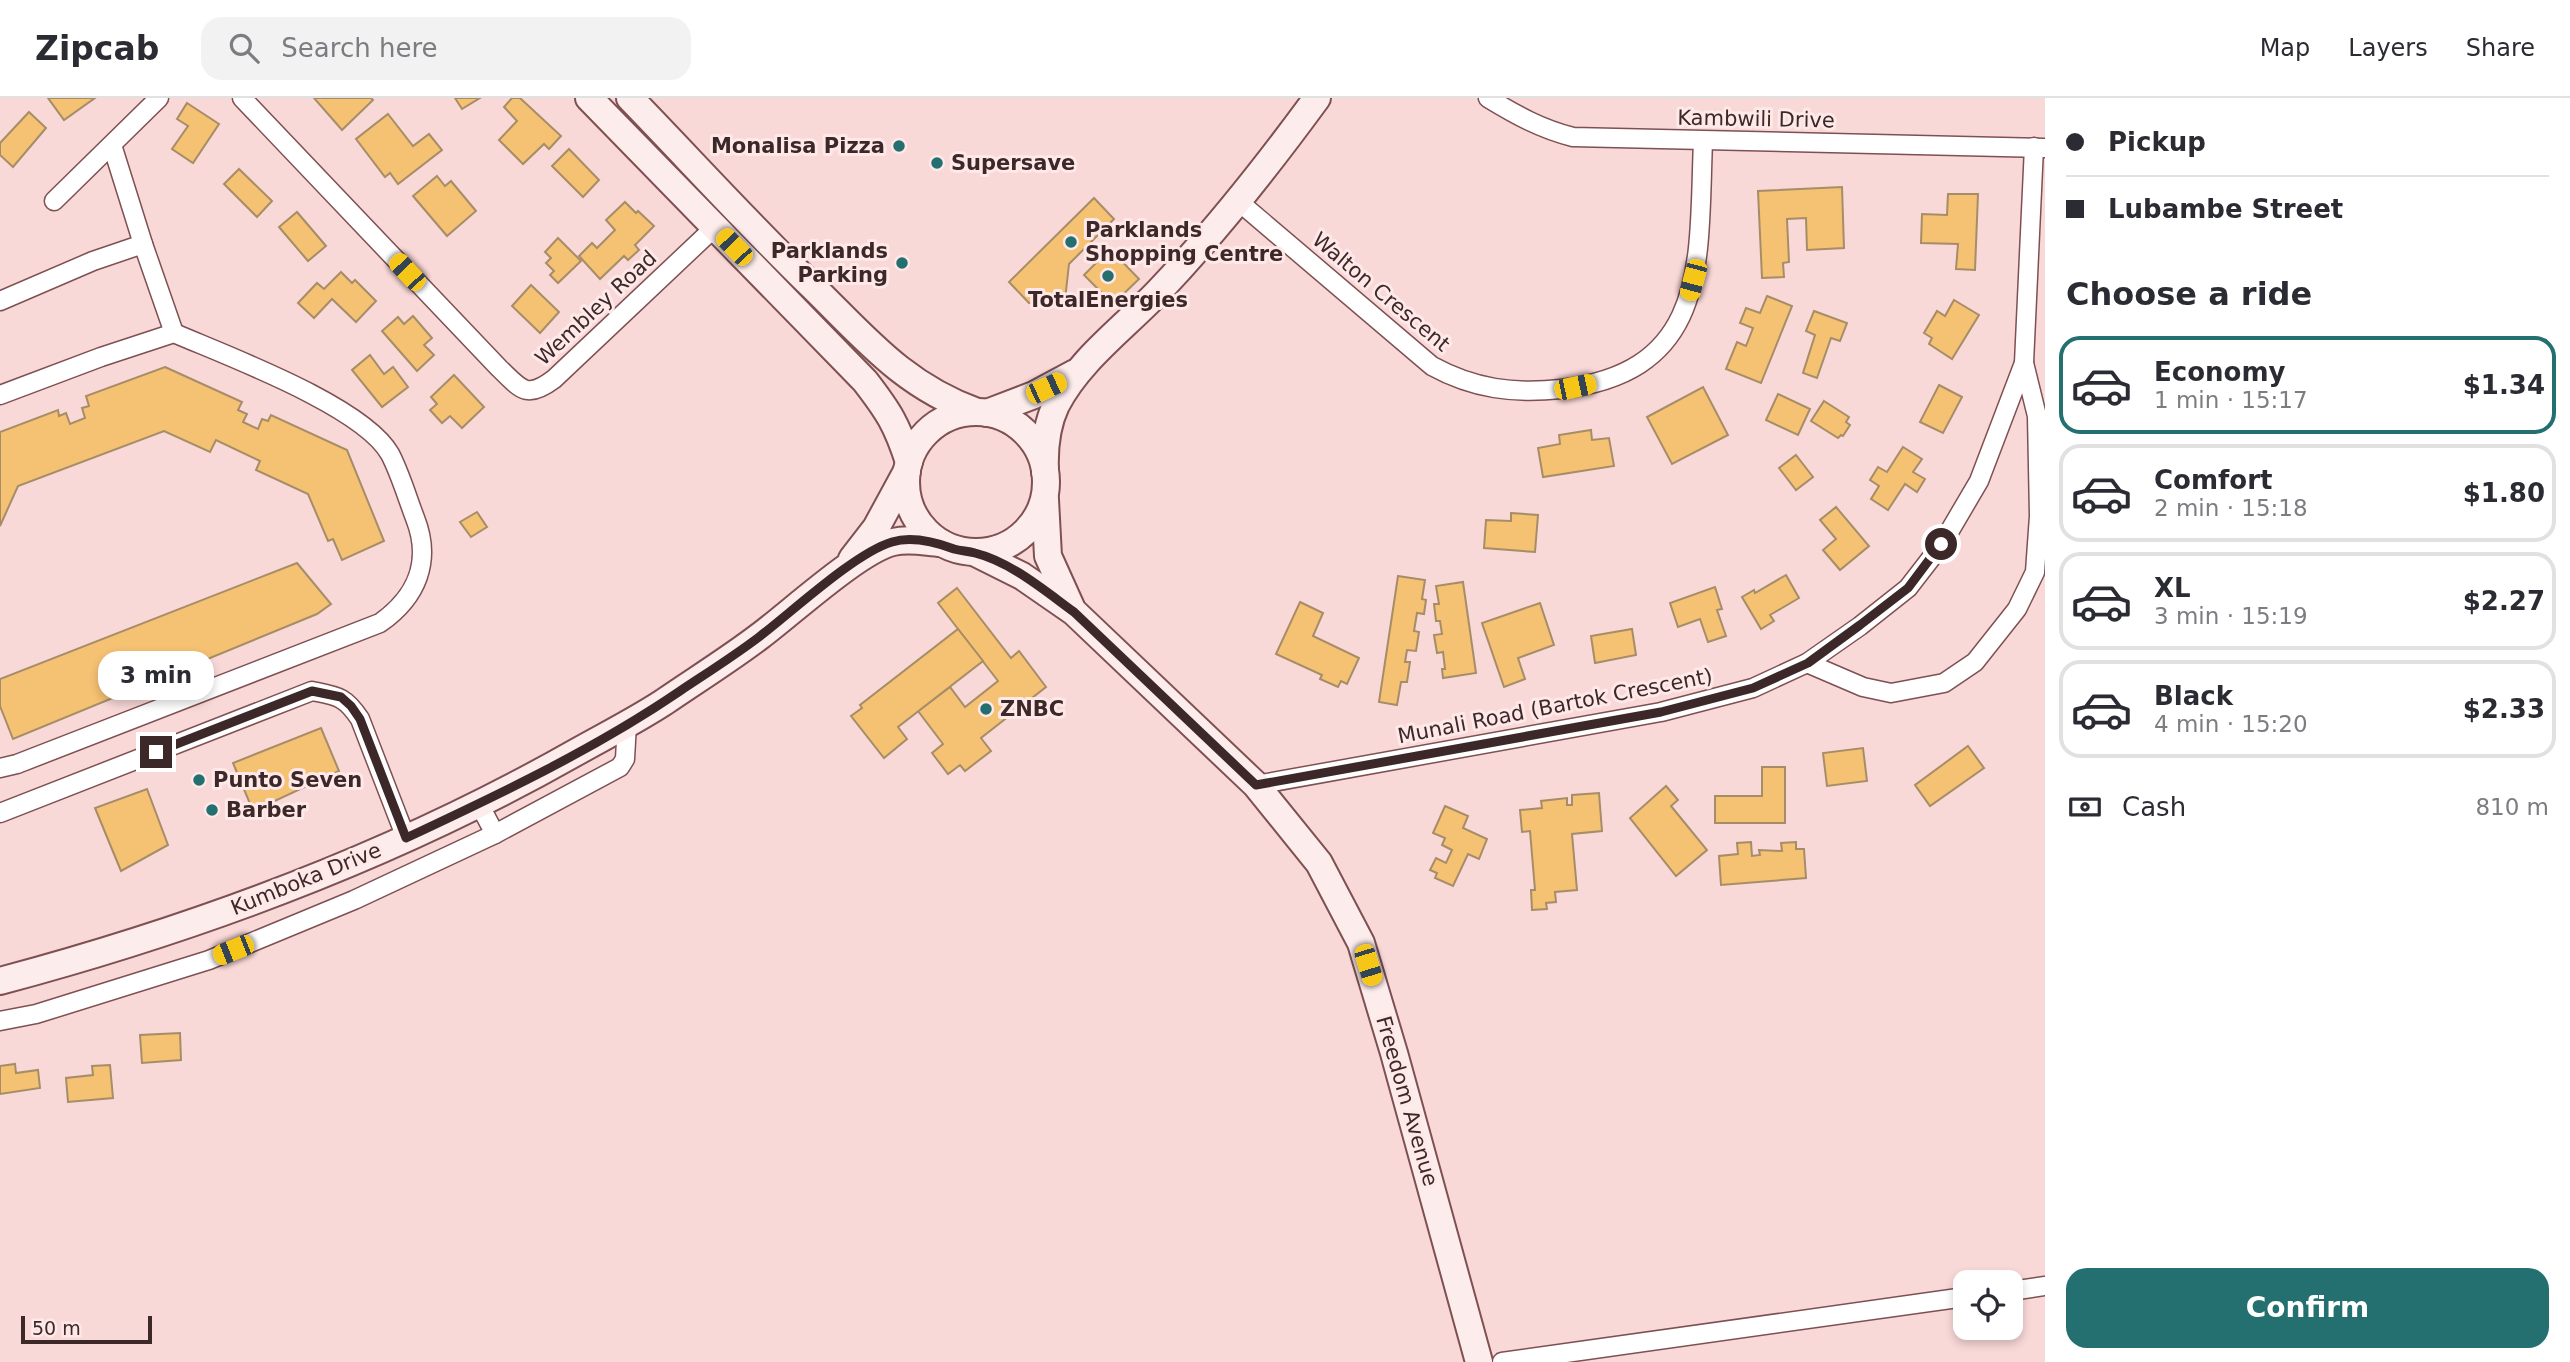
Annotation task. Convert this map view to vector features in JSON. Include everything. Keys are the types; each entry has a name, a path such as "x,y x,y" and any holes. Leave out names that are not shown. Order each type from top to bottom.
{"main road":[{"path":"630,98 889,362 931,392 982,412 1008,420 1026,433 1039,451 1045,483 1033,521 1013,542 995,550 976,553 957,550 941,543 924,530 912,513 906,492 908,467 914,450 925,434 940,422 958,414 982,412 1042,391 1082,368 1160,290 1238,201 1307,102"},
{"path":"594,103 865,381 890,413 897,427 908,467"},
{"path":"594,103 694,165"},
{"name":"Freedom Avenue","path":"1074,612 1048,556 1044,451 1049,425 1057,405 1082,368"},
{"name":"Kumboka Drive","path":"840,574 876,528 908,467"},
{"name":"Kumboka Drive","path":"0,980 163,933 257,902 406,838 515,787 660,704 758,638 865,556 891,542 909,540 941,543"},
{"name":"Freedom Avenue","path":"976,553 1021,576 1074,612 1256,785 1318,863 1361,943 1479,1362"}],"street":[{"path":"54,201 159,98"},
{"name":"Wembley Road","path":"242,98 499,368 517,385 528,391 540,390 554,379 715,227"},
{"name":"Kambwili Drive","path":"1488,98 1524,120 1573,137 2039,148"},
{"name":"Walton Crescent","path":"1238,201 1432,366 1469,384 1507,391 1530,392 1575,387 1606,381 1633,369 1663,345 1678,322 1697,266 1703,141"},
{"path":"112,145 174,333"},
{"name":"Munali Road (Bartok Crescent)","path":"1256,785 1661,712 1753,688 1808,663 1908,588 1941,544 1979,481 2024,363 2039,148"},
{"path":"0,301 93,261 143,244"},
{"path":"0,395 174,333 319,398 374,434 389,453 422,536 422,565 412,592 397,611 380,623 17,764 0,768"},
{"path":"1808,663 1863,687 1891,693 1944,683 1975,662 2017,609 2035,572 2039,516 2036,416 2024,363"},
{"path":"0,813 312,691 341,697 356,712 406,838"},
{"path":"0,1021 36,1014 209,960 354,900 495,834 620,767 625,759 627,723"},
{"path":"479,804 495,834"},
{"path":"2023,1289 2045,1286"},
{"path":"1502,1362 1953,1299"}],"building":[{"path":"48,98 95,98 64,120"},
{"path":"314,98 371,98 373,100 342,130"},
{"path":"455,98 480,98 462,109"},
{"path":"512,98 520,98 561,136 549,149 544,144 523,164 499,140 517,121 504,107"},
{"path":"187,103 219,124 193,163 172,149 188,126 177,119"},
{"path":"29,112 46,128 13,167 0,155 0,143"},
{"path":"388,114 413,146 429,134 442,150 398,184 390,173 385,177 356,139"},
{"path":"569,149 599,180 583,197 552,166"},
{"path":"239,169 272,201 257,217 224,184"},
{"path":"437,176 445,186 451,181 476,211 447,236 413,196"},
{"path":"1842,187 1844,248 1807,250 1806,218 1787,219 1789,262 1783,263 1784,277 1762,278 1758,191"},
{"path":"1948,194 1978,194 1975,270 1956,269 1958,244 1921,243 1922,214 1947,215"},
{"name":"Parklands Shopping Centre","path":"1094,198 1114,219 1069,264 1065,300 1029,303 1009,282"},
{"path":"625,202 654,226 635,245 639,250 628,260 624,256 600,279 579,256 592,243 597,248 615,230 606,220"},
{"path":"297,212 326,246 308,261 279,227"},
{"path":"558,238 581,261 558,283 550,275 554,271 546,263 551,258 545,252"},
{"path":"1110,249 1139,279 1113,304 1084,275"},
{"path":"341,272 352,283 355,280 376,301 356,322 332,299 314,318 298,303 317,283 324,289"},
{"path":"531,285 559,312 540,333 512,306"},
{"path":"1767,296 1792,306 1761,383 1726,369 1737,342 1746,346 1753,328 1740,323 1746,308 1760,313"},
{"path":"1954,300 1979,315 1952,359 1929,344 1932,338 1924,333 1937,311 1945,316"},
{"path":"1814,311 1847,323 1840,341 1831,338 1817,378 1803,373 1815,335 1806,331"},
{"path":"413,316 432,338 424,345 434,355 417,371 382,331 398,317 404,324"},
{"path":"370,355 384,374 393,367 408,387 382,407 352,370"},
{"path":"165,367 242,402 238,410 247,414 243,422 258,429 262,419 268,421 271,415 347,450 384,541 342,560 333,539 328,541 308,494 256,470 260,461 216,440 210,452 164,431 18,486 0,526 0,432 58,410 59,416 66,413 70,424 85,418 82,408 89,406 86,396"},
{"path":"454,375 484,407 462,428 450,416 442,423 430,410 437,404 431,397"},
{"path":"1939,385 1962,397 1943,433 1920,422"},
{"path":"1703,387 1728,435 1672,464 1647,417"},
{"path":"1778,394 1810,409 1798,435 1766,420"},
{"path":"1824,401 1849,417 1846,422 1850,425 1843,436 1838,438 1811,421"},
{"path":"1591,430 1592,440 1609,438 1614,466 1543,477 1538,448 1560,444 1559,435"},
{"path":"1903,447 1922,459 1913,472 1925,479 1917,492 1905,484 1888,510 1871,499 1879,486 1870,480 1878,467 1887,472"},
{"path":"1796,455 1813,477 1796,490 1779,468"},
{"path":"1836,507 1869,546 1840,570 1823,550 1836,539 1820,520"},
{"path":"477,512 487,527 471,537 460,522"},
{"path":"1511,513 1538,515 1535,552 1484,548 1486,520 1511,521"},
{"path":"297,563 331,604 317,614 13,739 0,706 0,679"},
{"path":"1786,575 1799,598 1770,615 1774,621 1761,629 1742,597 1754,590 1755,593"},
{"path":"1398,576 1425,580 1422,599 1426,600 1424,614 1417,613 1414,631 1419,632 1416,651 1407,650 1405,662 1410,662 1407,682 1401,682 1397,705 1379,702"},
{"path":"1463,582 1476,673 1443,678 1443,652 1437,653 1434,635 1442,634 1440,621 1436,621 1434,604 1439,604 1436,586"},
{"path":"1715,587 1722,609 1717,610 1726,636 1708,642 1700,619 1678,627 1670,603"},
{"path":"957,588 1011,658 1019,651 1046,687 981,738 991,751 965,771 960,765 948,774 932,753 943,744 918,711 950,687 965,707 998,681 938,603"},
{"path":"1300,602 1323,613 1313,636 1359,658 1347,684 1341,681 1338,687 1320,679 1322,675 1276,654"},
{"path":"1540,603 1554,645 1518,658 1525,679 1504,687 1482,623"},
{"path":"958,629 983,661 898,727 907,739 884,758 851,716 862,708 860,705"},
{"path":"1632,629 1636,655 1595,663 1591,636"},
{"path":"321,728 339,771 253,811 233,763"},
{"path":"1968,746 1984,768 1930,806 1915,785"},
{"path":"1863,748 1867,781 1827,786 1823,753"},
{"path":"1762,767 1785,767 1785,823 1715,823 1715,796 1762,796"},
{"path":"1666,786 1678,800 1671,806 1707,850 1676,876 1630,818"},
{"path":"147,789 168,845 121,871 95,808"},
{"path":"1599,793 1602,831 1572,834 1577,890 1555,892 1556,902 1546,903 1547,909 1532,910 1531,890 1535,890 1530,831 1522,832 1520,810 1542,808 1541,801 1567,798 1567,805 1572,805 1572,795"},
{"path":"1445,806 1468,816 1463,828 1487,839 1479,859 1468,854 1453,886 1435,878 1437,873 1430,870 1436,858 1446,863 1452,850 1442,845 1445,838 1433,833"},
{"path":"1751,842 1752,856 1760,855 1759,850 1782,851 1781,843 1796,842 1796,849 1804,849 1806,878 1721,885 1719,856 1738,854 1737,843"},
{"path":"180,1033 181,1060 142,1063 140,1035"},
{"path":"15,1064 16,1073 38,1070 40,1088 0,1094 0,1066"},
{"path":"110,1065 113,1098 68,1102 66,1078 93,1075 92,1066"}],"place":[{"name":"Monalisa Pizza","path":"899,146"},
{"name":"Supersave","path":"937,163"},
{"name":"Parklands Shopping Centre","path":"1071,242"},
{"name":"Parklands Parking","path":"902,263"},
{"name":"TotalEnergies","path":"1108,276"},
{"name":"ZNBC","path":"986,709"},
{"name":"Punto Seven","path":"199,780"},
{"name":"Barber","path":"212,810"}],"route":[{"path":"156,752 312,691 341,697 360,719 406,838 515,787 660,704 758,638 865,556 891,542 909,540 941,543 957,550 976,553 1044,589 1074,612 1180,710 1256,785 1661,712 1753,688 1808,663 1860,625 1908,588 1941,544"}]}
